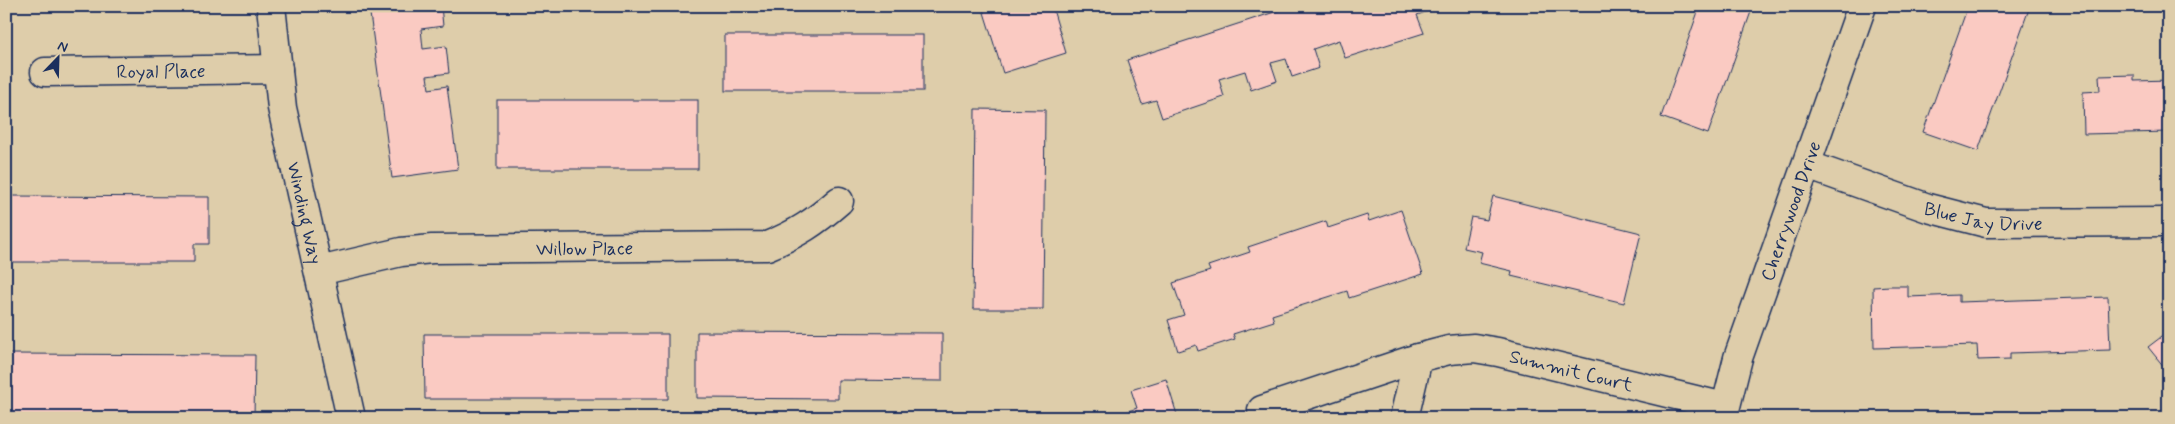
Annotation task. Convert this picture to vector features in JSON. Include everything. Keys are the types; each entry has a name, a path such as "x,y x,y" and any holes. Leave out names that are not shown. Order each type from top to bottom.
{"street":[{"name":"Winding Way","path":"271,6 284,117 351,418"},
{"name":"Cherrywood Drive","path":"1724,412 1738,358 1862,6"},
{"name":"Royal Place","path":"45,72 278,68"},
{"name":"Blue Jay Drive","path":"1807,165 1928,208 1986,223 2169,222"},
{"name":"Willow Place","path":"319,272 401,252 432,249 768,246 792,236 815,222 839,201"},
{"name":"Summit Court","path":"1265,418 1262,410 1418,358 1449,350 1465,349 1498,352 1724,412"},
{"path":"1404,418 1418,358"}],"building":[{"path":"369,6 441,6 443,26 421,29 423,49 446,46 449,73 427,76 429,89 447,86 458,169 392,178"},
{"path":"982,6 1052,6 1066,53 1003,73"},
{"path":"1293,6 1443,6 1417,15 1424,33 1345,58 1339,40 1313,49 1319,68 1292,77 1286,59 1271,63 1277,81 1251,90 1245,71 1219,79 1224,97 1162,118 1156,100 1142,104 1127,60"},
{"path":"1700,6 1753,6 1708,134 1661,117"},
{"path":"1968,6 2030,6 1978,151 1923,132"},
{"path":"725,35 923,35 923,91 725,91"},
{"path":"2134,75 2134,81 2169,80 2169,132 2084,134 2083,92 2100,91 2099,76"},
{"path":"497,100 698,100 698,169 497,169"},
{"path":"975,109 1045,110 1043,309 973,309"},
{"path":"10,196 209,197 209,244 194,244 194,262 10,262"},
{"path":"1493,196 1641,233 1624,303 1511,276 1512,271 1479,263 1482,252 1464,248 1471,217 1487,220"},
{"path":"1401,210 1423,274 1349,298 1347,291 1272,315 1274,321 1233,334 1235,339 1198,351 1196,345 1178,351 1168,320 1184,315 1173,283 1210,271 1208,266 1250,252 1248,247 1326,221 1328,228 1367,215 1369,221"},
{"path":"1908,286 1908,297 1959,295 1959,302 2108,297 2110,350 2010,353 2010,359 1978,360 1977,345 1874,348 1873,287"},
{"path":"2169,331 2169,373 2148,347"},
{"path":"697,332 942,333 942,381 838,380 838,399 697,398"},
{"path":"424,334 668,334 668,399 425,399"},
{"path":"7,354 255,355 254,418 7,418"},
{"path":"1166,379 1178,418 1108,418 1137,408 1131,390"},
{"path":"1886,415 1886,418 1823,418 1823,416"}]}
